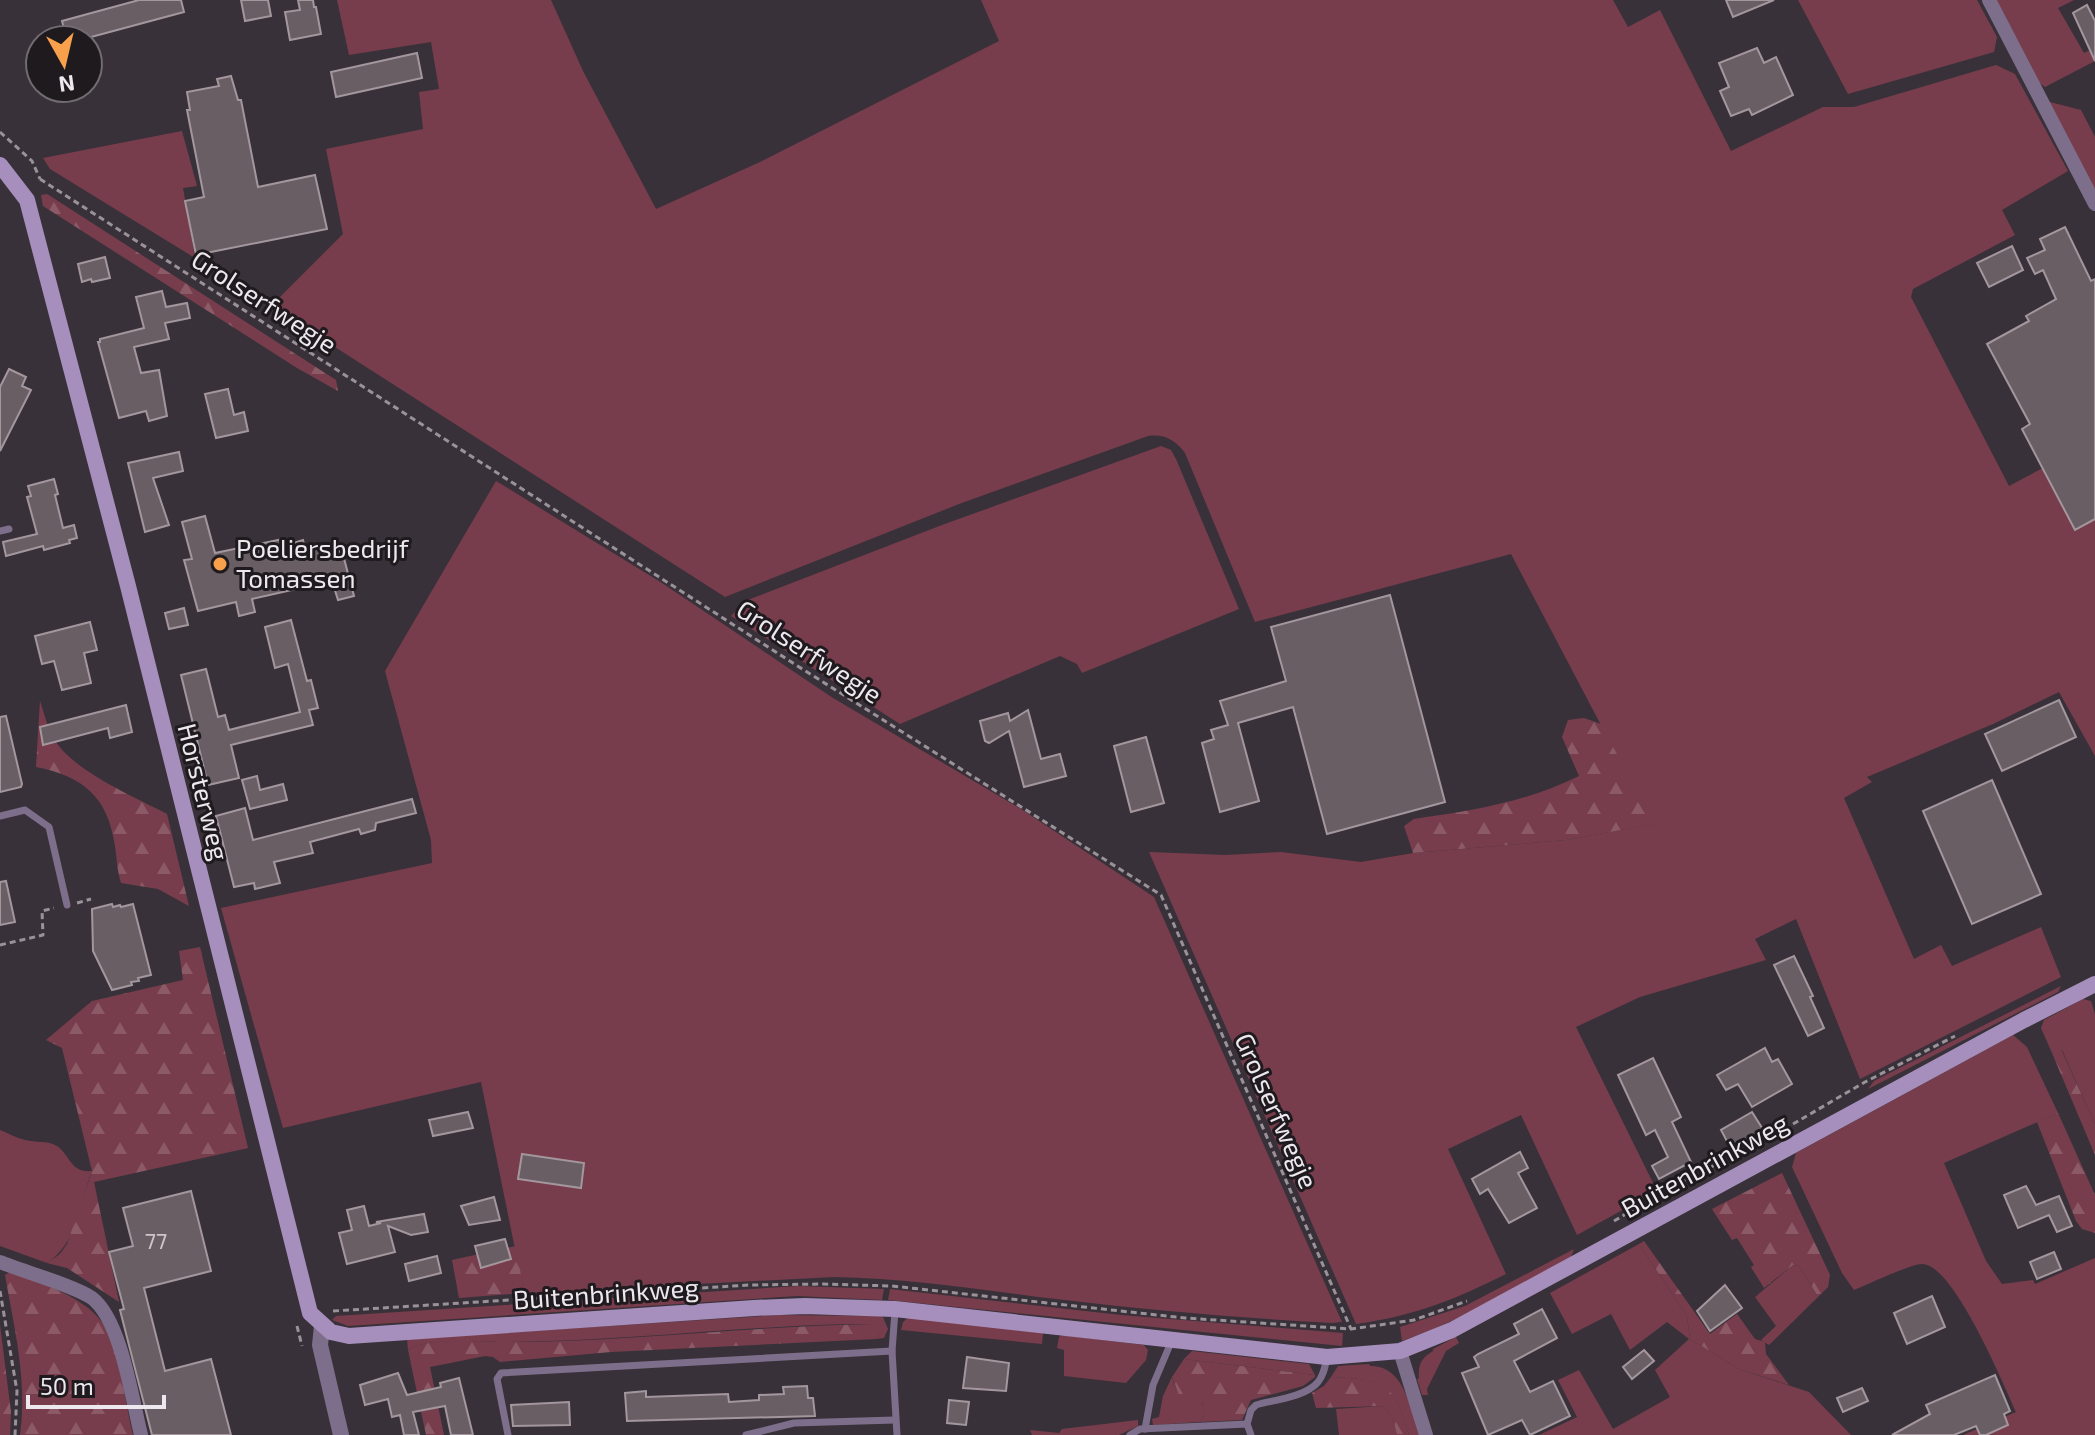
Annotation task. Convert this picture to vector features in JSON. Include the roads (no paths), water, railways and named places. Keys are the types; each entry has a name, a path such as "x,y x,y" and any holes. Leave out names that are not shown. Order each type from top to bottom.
{"main road":[{"name":"Horsterweg","path":"0,165 27,200 128,586 310,1313 322,1326"},
{"name":"Buitenbrinkweg","path":"322,1326 331,1332 349,1336 805,1306 895,1309 1327,1357 1400,1351 1452,1330 2095,984"}],"street":[{"path":"1989,0 2095,204"},
{"path":"0,1262 89,1296 104,1309 115,1332 141,1435"},
{"name":"Horsterweg","path":"322,1326 320,1345 341,1435"},
{"path":"1400,1351 1426,1435"}],"lane":[{"path":"0,816 25,810 49,827 67,905"},
{"path":"895,1309 892,1351 897,1435"},
{"path":"1145,1429 1153,1385 1173,1339"},
{"path":"508,1435 497,1379 501,1373 892,1351"},
{"path":"1251,1435 1247,1424 1251,1410 1256,1405 1305,1391 1315,1385 1323,1373 1327,1357"},
{"path":"746,1435 794,1423 895,1420"},
{"path":"1130,1435 1145,1429 1247,1424"}],"place":[{"name":"Poeliersbedrijf Tomassen","path":"220,564"}]}
